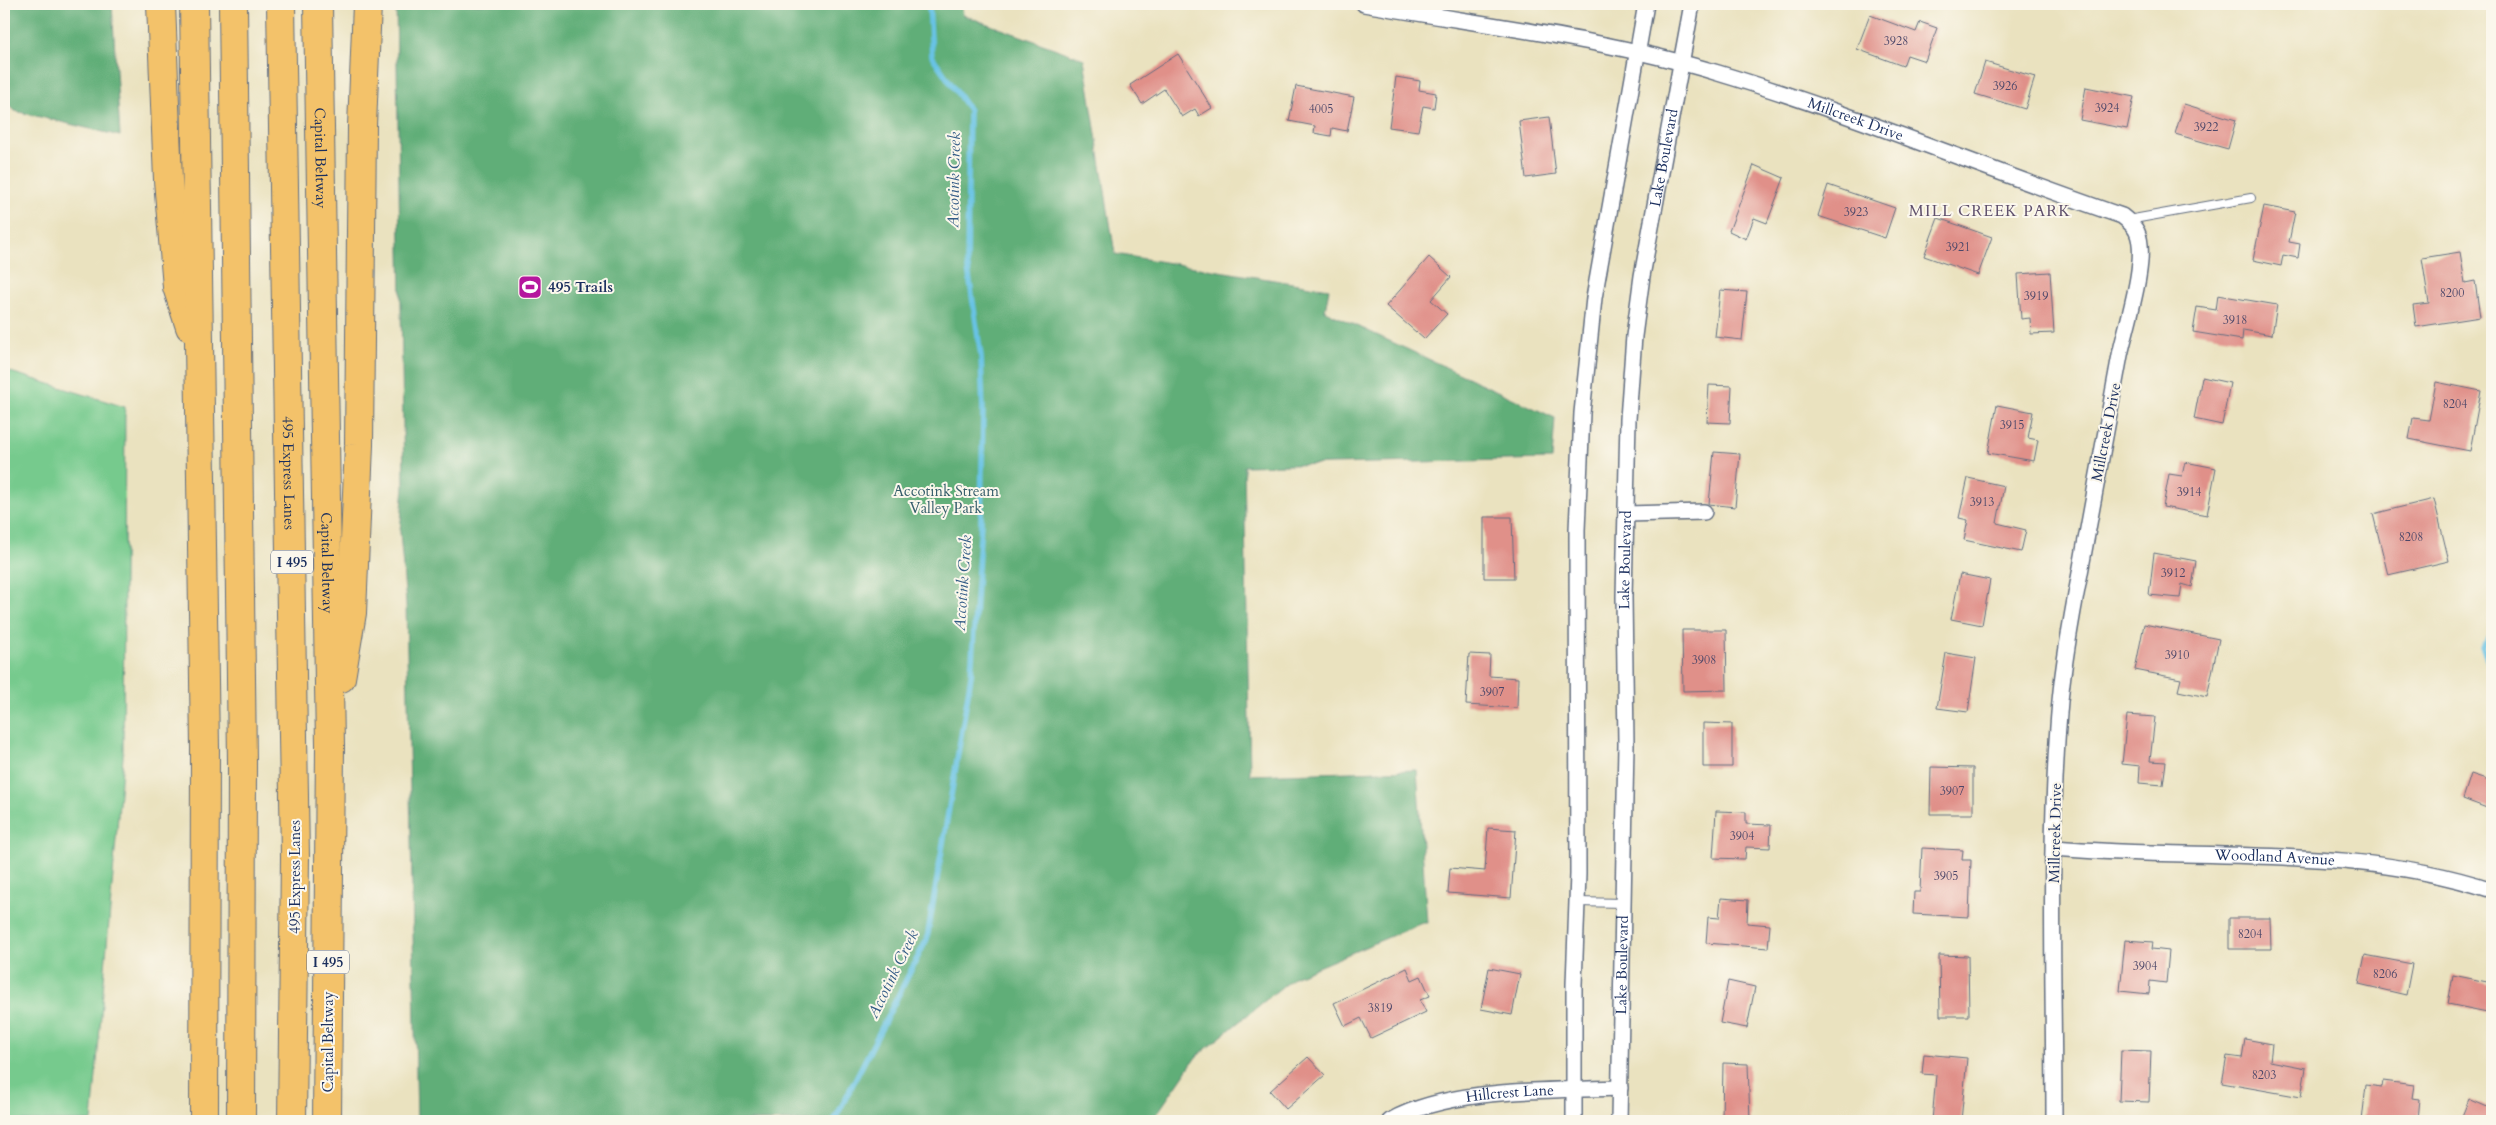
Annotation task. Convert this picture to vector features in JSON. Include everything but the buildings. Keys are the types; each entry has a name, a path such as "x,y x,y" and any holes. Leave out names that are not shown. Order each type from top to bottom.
{"highway":[{"path":"161,4 168,180 177,287 198,353"},
{"path":"194,4 206,786 204,1121"},
{"path":"233,4 242,772 241,1121"},
{"name":"495 Express Lanes","path":"281,4 295,857 292,1121"},
{"name":"Capital Beltway","path":"318,4 330,745 327,1121"},
{"path":"330,745 352,613 360,415 362,126 359,4"},
{"path":"362,126 367,4"}],"street":[{"path":"1364,4 1491,23 1638,52"},
{"path":"1574,1121 1577,902 1577,540 1582,414 1594,298 1646,4"},
{"name":"Lake Boulevard","path":"1619,1121 1626,744 1628,419 1634,336 1642,276 1692,4"},
{"name":"Millcreek Drive","path":"1638,52 1736,78 2122,216 2138,234 2141,249 2139,269 2121,351 2067,646 2056,753 2054,1121"},
{"path":"1626,514 1704,512"},
{"name":"Woodland Avenue","path":"2055,848 2115,853 2319,859 2426,873 2492,890"},
{"name":"Hillcrest Lane","path":"1390,1121 1426,1106 1476,1097 1620,1088"}],"lane":[{"path":"2127,220 2251,198"},
{"path":"1577,902 1623,903"}],"green space":[{"path":"4,4 112,4 120,136 15,111 4,100"},
{"name":"Accotink Stream Valley Park","path":"396,4 962,4 963,15 1084,59 1115,254 1329,289 1325,311 1555,418 1552,459 1244,466 1250,775 1417,770 1427,923 1422,923 1294,977 1196,1057 1152,1121 417,1121 406,604 400,532 404,486"},
{"path":"4,370 125,407 123,757 92,1121 4,1121"}],"waterway":[{"name":"Accotink Creek","path":"834,1121 927,939 971,676 981,523 983,410 981,356 967,262 969,110 932,56 929,4"},
{"path":"2492,634 2482,647 2492,669"}],"place":[{"name":"495 Trails","path":"530,287"}],"district":[{"name":"MILL CREEK PARK","path":"1990,211"}]}
